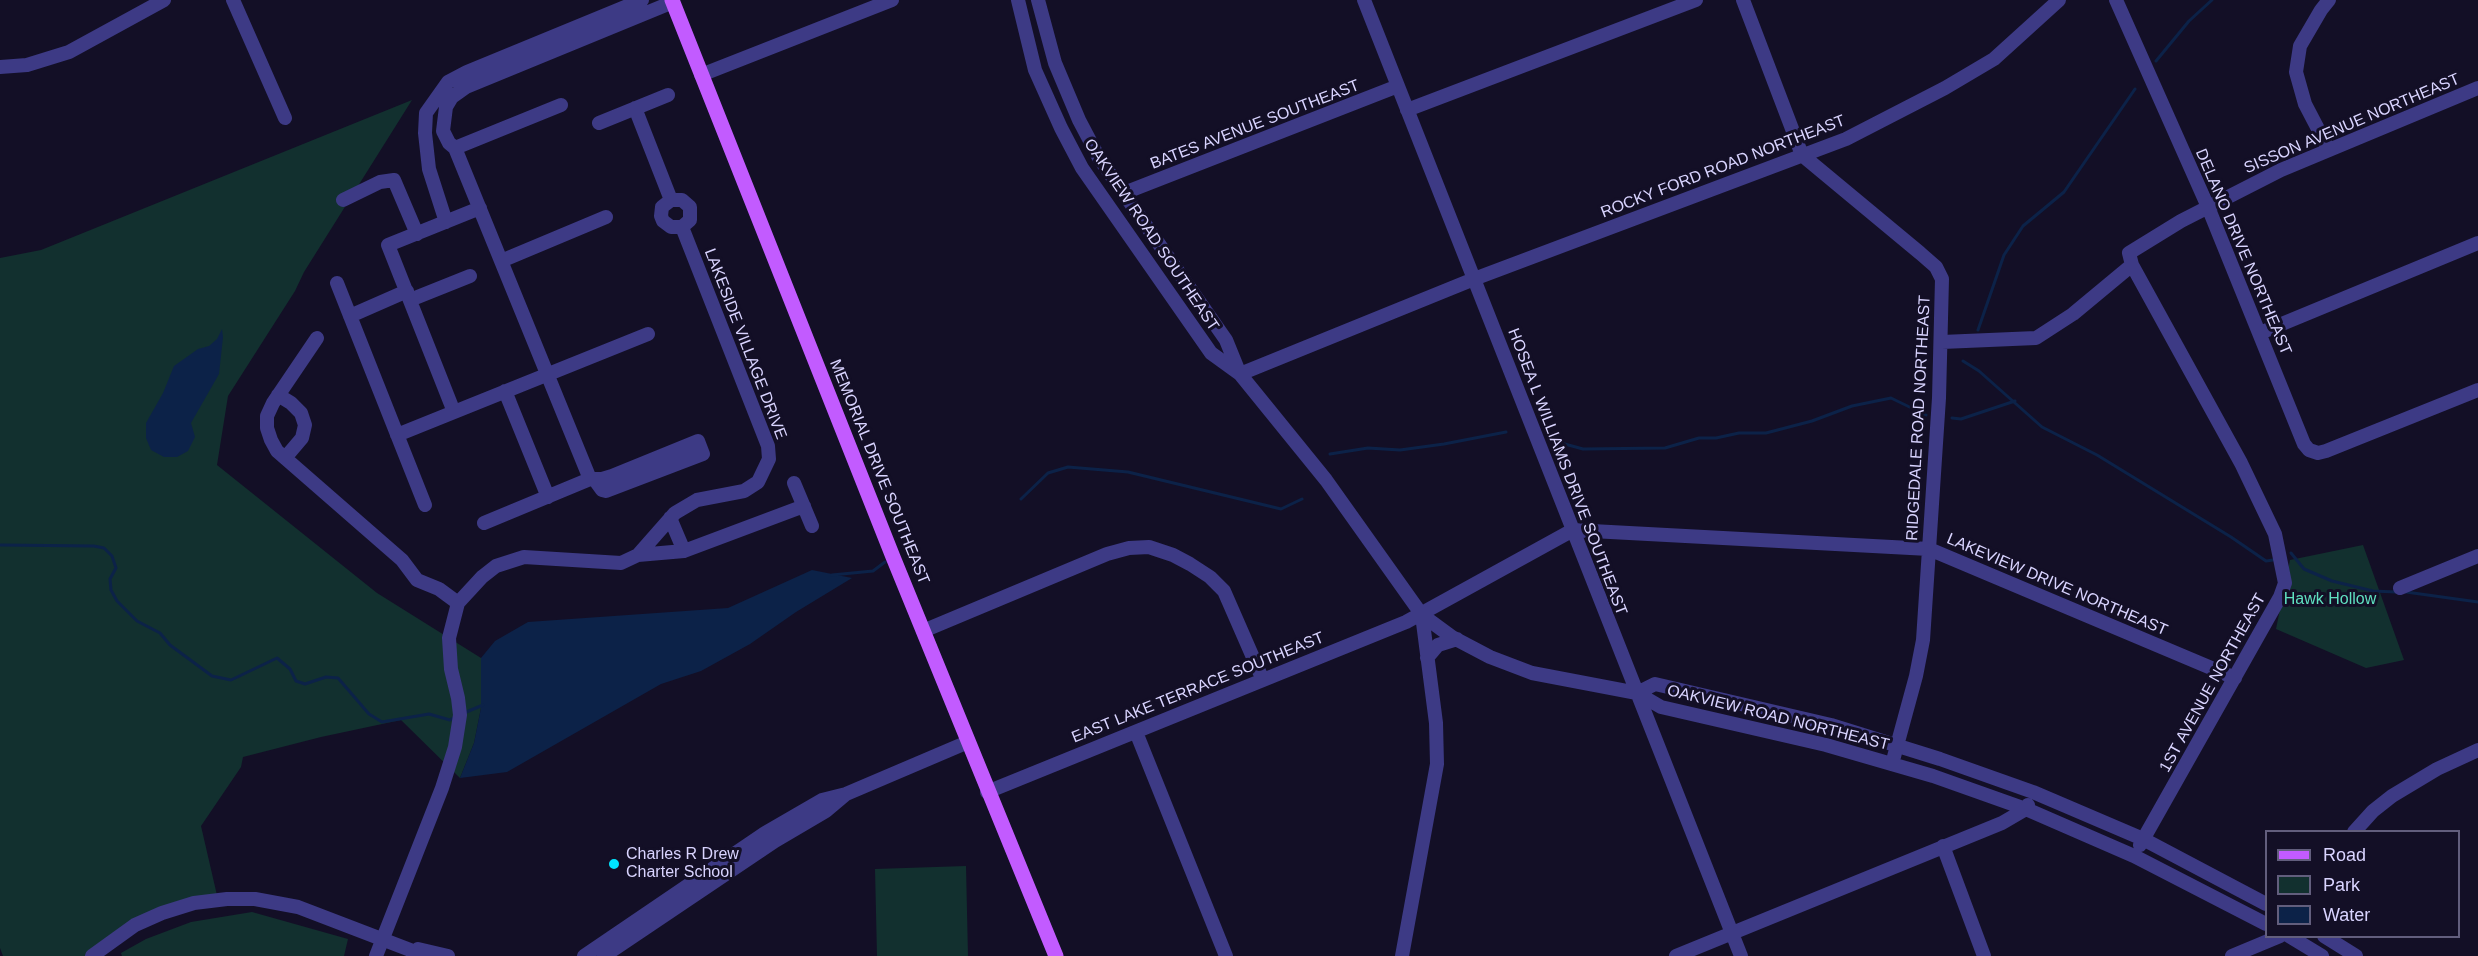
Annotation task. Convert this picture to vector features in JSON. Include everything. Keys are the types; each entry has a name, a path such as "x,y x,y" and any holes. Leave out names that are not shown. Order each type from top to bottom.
{"main road":[{"name":"MEMORIAL DRIVE SOUTHEAST","path":"672,1 987,792 1056,956"}],"street":[{"path":"0,67 27,65 69,52 164,0"},
{"path":"233,0 285,118"},
{"path":"446,222 429,168 425,133 426,113 447,82 642,0"},
{"path":"701,75 892,0"},
{"name":"OAKVIEW ROAD SOUTHEAST","path":"1018,0 1035,70 1061,128 1083,168 1211,353 1240,374 1326,480 1422,615 1457,639 1490,657 1532,673 1637,693"},
{"name":"OAKVIEW ROAD SOUTHEAST","path":"1038,0 1055,63 1079,120 1100,158 1226,340 1240,374"},
{"name":"HOSEA L WILLIAMS DRIVE SOUTHEAST","path":"1364,0 1741,956"},
{"path":"1407,110 1696,0"},
{"name":"RIDGEDALE ROAD NORTHEAST","path":"1743,0 1802,154 1936,267 1942,279 1942,342 1923,640 1916,676 1892,764"},
{"name":"ROCKY FORD ROAD NORTHEAST","path":"1240,374 1474,279 1846,139 1945,88 1994,59 2059,0"},
{"name":"DELANO DRIVE NORTHEAST","path":"2116,0 2208,207 2304,444 2309,450 2318,453 2326,451 2478,390"},
{"path":"2329,150 2305,104 2296,72 2300,46 2320,10 2330,0"},
{"path":"592,479 455,148 442,131 446,107 452,97 465,87 672,1"},
{"name":"BATES AVENUE SOUTHEAST","path":"1124,193 1398,86"},
{"name":"SISSON AVENUE NORTHEAST","path":"2132,265 2129,253 2250,185 2478,88"},
{"path":"599,123 668,95"},
{"path":"455,148 561,105"},
{"name":"LAKESIDE VILLAGE DRIVE","path":"635,108 671,200 682,200 690,207 690,220 682,227 768,446 769,459 758,482 744,491 697,500 675,513 638,555"},
{"path":"425,133 442,131"},
{"path":"343,200 380,182 394,180 417,234"},
{"path":"671,200 663,207 661,216 667,225 682,227"},
{"path":"454,412 388,245 480,208"},
{"path":"501,261 606,217"},
{"path":"2260,333 2478,243"},
{"path":"1942,342 2036,338 2073,314 2132,265"},
{"name":"1ST AVENUE NORTHEAST","path":"2132,265 2241,463 2275,534 2283,566 2284,583 2280,597 2134,856"},
{"path":"350,316 470,276"},
{"path":"337,283 425,505"},
{"path":"397,435 648,334"},
{"path":"317,338 278,395 267,416 267,428 277,451 402,560 417,580 439,589 458,603"},
{"path":"505,391 548,496"},
{"path":"278,395 301,413 305,425 302,438 285,458"},
{"path":"484,523 592,479 612,476 698,441 703,454"},
{"path":"795,483 812,526"},
{"path":"376,956 442,788 455,747 460,715 451,669 449,638 458,603 482,577 496,566 524,556 621,563 638,555 684,551 804,506"},
{"path":"670,518 684,551"},
{"name":"LAKEVIEW DRIVE NORTHEAST","path":"1573,530 1929,549 2235,678"},
{"name":"EAST LAKE TERRACE SOUTHEAST","path":"987,792 1262,678 1422,615 1573,530"},
{"path":"923,631 1107,554 1129,548 1149,547 1173,555 1190,564 1210,577 1224,591 1262,678"},
{"path":"2400,588 2478,556"},
{"path":"1402,956 1437,764 1436,723 1422,615"},
{"path":"1428,657 1438,645 1457,639"},
{"name":"OAKVIEW ROAD NORTHEAST","path":"1637,693 1653,684 1831,725 1897,746 2033,792 2143,839 2265,903"},
{"name":"OAKVIEW ROAD NORTHEAST","path":"1637,693 1661,707 1826,745 1892,764 2026,809 2134,856 2265,923"},
{"path":"1136,732 1226,956"},
{"path":"584,956 765,833 822,800 846,794 968,742"},
{"path":"2355,830 2392,796 2438,769 2478,750"},
{"path":"1676,956 2002,822 2026,809 2033,792"},
{"path":"603,956 775,841 826,811 846,794"},
{"path":"1943,846 1984,956"},
{"path":"92,956 135,926 162,913 194,903 227,899 255,899 298,907 383,940 448,956"},
{"path":"2292,938 2322,956"},
{"path":"2327,938 2356,956"},
{"path":"2232,956 2275,939"},
{"path":"403,946 426,956"}],"green space":[{"path":"412,100 228,396 217,465 377,593 481,658 481,708 474,743 460,778 401,720 243,757 241,767 201,826 219,904 163,915 89,956 3,956 0,948 0,258 41,250"},
{"name":"Hawk Hollow","path":"2363,545 2404,660 2366,668 2276,629 2290,560"},
{"path":"966,866 968,956 877,956 875,869"},
{"path":"252,912 348,939 344,956 122,956 121,953 146,939 191,922"}],"water":[{"path":"222,329 219,374 191,423 195,437 188,451 177,457 164,457 151,450 146,438 146,423 163,393 174,366 198,349 209,346 217,339"},
{"path":"812,570 852,578 796,612 750,644 701,671 661,684 507,772 460,778 474,743 481,708 481,658 495,641 528,622 728,608"}],"waterway":[{"path":"2156,61 2189,21 2212,0"},
{"path":"1978,330 2004,255 2023,226 2064,192 2135,89"},
{"path":"1963,361 1979,371 2042,427 2097,455 2266,561 2273,560"},
{"path":"1561,443 1583,449 1665,448 1699,438 1716,438 1739,433 1766,433 1812,421 1852,406 1891,398 1926,415"},
{"path":"1952,418 1961,419 2015,401"},
{"path":"1330,454 1368,448 1400,450 1506,432"},
{"path":"1021,499 1048,473 1068,467 1128,472 1281,509 1302,499"},
{"path":"0,545 104,548 112,556 116,568 110,579 111,590 117,601 137,621 160,633 170,645 212,676 231,680 277,658 290,669 296,681 305,684 326,677 338,678 369,714 382,722 429,714 450,720 455,717"},
{"path":"2291,553 2304,569 2332,581 2373,591 2396,592"},
{"path":"832,575 873,571 885,562"},
{"path":"2406,592 2478,602"},
{"path":"464,713 483,705"}],"place":[{"name":"Charles R Drew Charter School","path":"614,864"}]}
